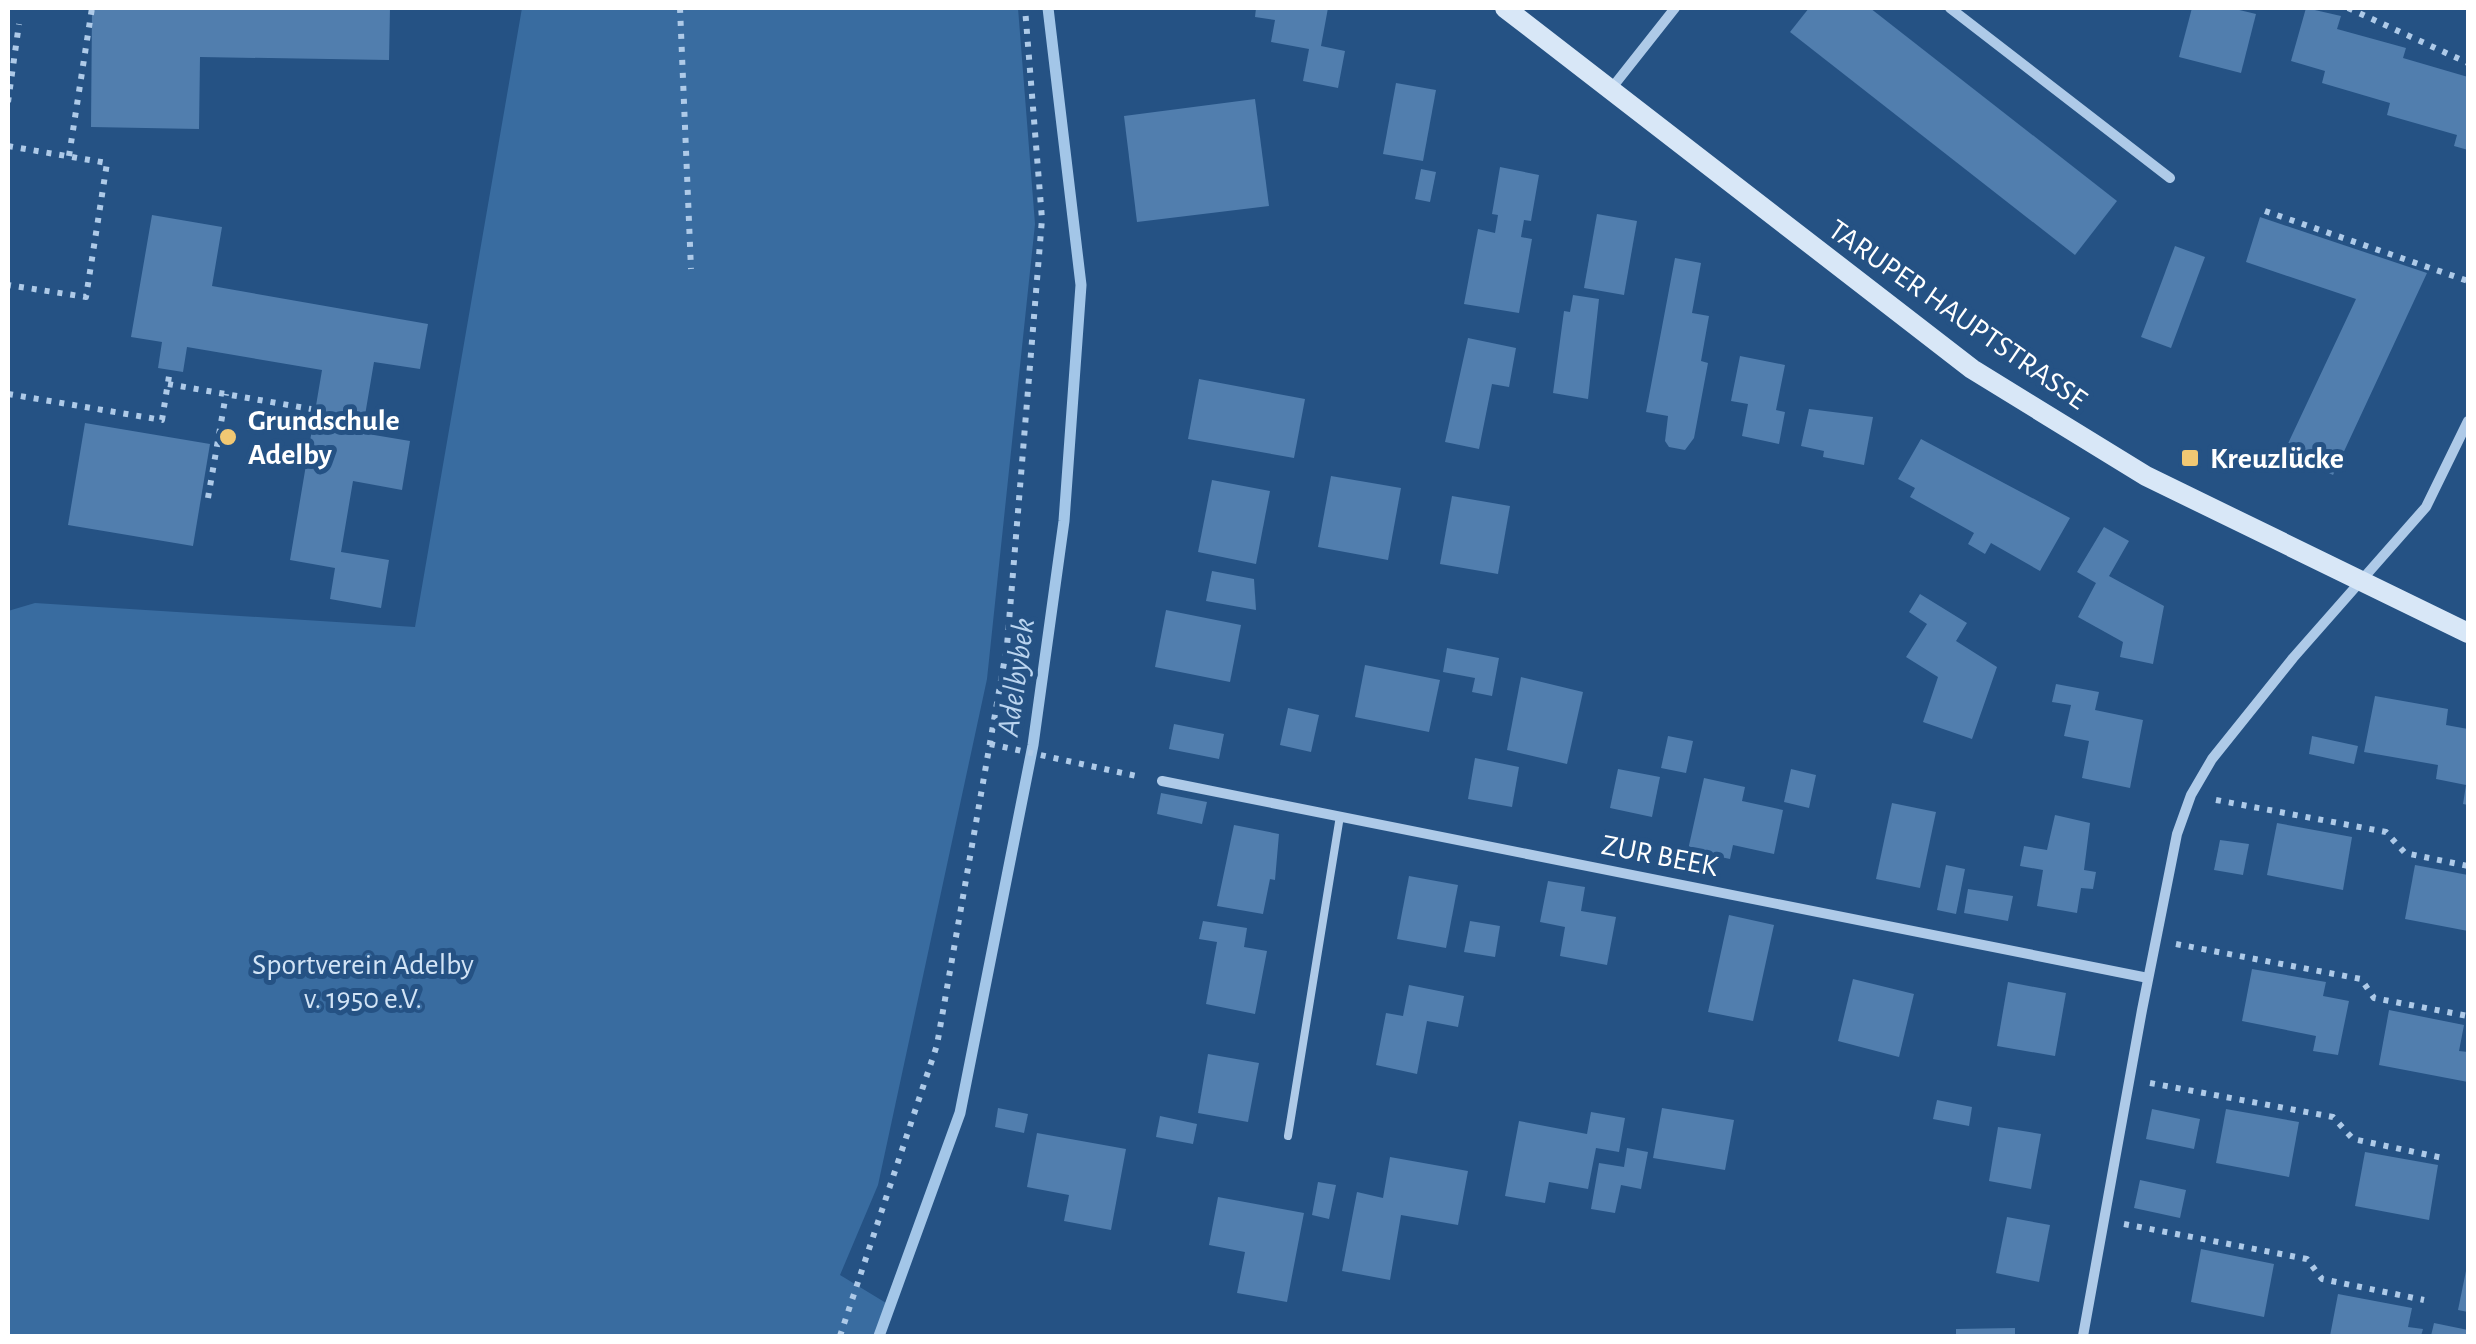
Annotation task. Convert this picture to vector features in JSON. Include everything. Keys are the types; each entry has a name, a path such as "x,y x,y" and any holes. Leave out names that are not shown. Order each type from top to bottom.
{"street":[{"name":"TARUPER HAUPTSTRASSE","path":"1506,8 1972,369 2146,476 2468,633"},
{"path":"1611,90 1675,8"},
{"path":"1950,8 2170,178"},
{"path":"2083,1336 2148,978 2177,834 2191,795 2212,759 2293,658 2426,507 2468,421"},
{"name":"ZUR BEEK","path":"1162,780 2148,978"}],"lane":[{"path":"1288,1136 1340,816"}],"path":[{"path":"69,156 92,8"},
{"path":"680,8 691,268"},
{"path":"840,1336 937,1045 1007,646 1042,219 1026,8"},
{"path":"2348,8 2468,63"},
{"path":"8,102 20,24"},
{"path":"8,146 107,163 86,297 8,285"},
{"path":"2266,211 2468,282"},
{"path":"8,394 162,420 170,370"},
{"path":"168,384 310,408"},
{"path":"208,498 226,394"},
{"path":"990,744 1060,762 1162,780"},
{"path":"2191,795 2386,832 2404,853 2468,866"},
{"path":"2156,940 2360,979 2374,998 2468,1016"},
{"path":"2129,1080 2332,1117 2353,1140 2443,1158"},
{"path":"2103,1220 2307,1259 2322,1279 2424,1300"}],"green space":[{"name":"Sportverein Adelby v. 1950 e.V.","path":"522,8 1018,8 1035,224 987,679 878,1185 840,1275 891,1306 879,1336 8,1336 8,611 35,603 415,627"}],"building":[{"path":"92,8 390,8 389,60 200,57 199,129 91,127"},
{"path":"1256,8 1328,8 1321,46 1345,51 1338,88 1303,81 1309,49 1271,42 1275,20 1255,17"},
{"path":"1809,8 1870,8 2117,201 2075,255 1790,32"},
{"path":"2192,8 2231,8 2256,14 2241,73 2179,57"},
{"path":"2306,8 2341,16 2337,29 2406,48 2403,58 2468,77 2468,150 2454,146 2457,135 2387,115 2390,103 2322,83 2325,71 2291,61"},
{"path":"1396,83 1436,90 1423,161 1383,154"},
{"path":"1255,99 1269,206 1137,222 1124,116"},
{"path":"1500,167 1539,175 1531,221 1524,220 1521,237 1532,239 1519,313 1464,304 1478,229 1495,233 1498,215 1492,214"},
{"path":"1421,169 1436,172 1430,202 1415,199"},
{"path":"1597,214 1637,221 1624,295 1584,288"},
{"path":"152,215 222,227 212,286 428,324 420,369 374,362 362,433 410,441 402,490 353,481 341,552 389,560 381,608 330,599 335,568 290,560 322,370 187,347 183,372 158,368 162,342 131,337"},
{"path":"2260,217 2427,273 2333,475 2284,452 2356,299 2246,262"},
{"path":"2175,246 2205,257 2171,348 2141,337"},
{"path":"1675,258 1701,263 1692,313 1709,316 1701,361 1708,363 1694,438 1685,450 1669,447 1665,441 1668,416 1646,412"},
{"path":"1573,295 1599,299 1588,399 1553,393 1564,311 1570,312"},
{"path":"1468,338 1516,348 1509,387 1492,384 1479,449 1445,442"},
{"path":"1740,356 1785,365 1776,410 1785,412 1779,444 1742,436 1748,404 1731,401"},
{"path":"1199,379 1305,399 1294,458 1188,439"},
{"path":"1809,409 1873,417 1864,465 1823,457 1824,451 1801,446"},
{"path":"85,423 210,444 193,546 68,525"},
{"path":"1921,439 2070,518 2040,571 1991,543 1985,554 1968,544 1974,533 1910,497 1915,488 1898,479"},
{"path":"1331,476 1401,488 1388,560 1318,547"},
{"path":"1212,480 1270,491 1256,564 1198,552"},
{"path":"1452,496 1510,506 1498,574 1440,564"},
{"path":"2104,527 2129,541 2109,576 2164,606 2153,664 2120,657 2123,642 2078,617 2096,583 2077,572"},
{"path":"1212,571 1254,579 1256,610 1206,601"},
{"path":"1920,594 1967,623 1956,641 1997,667 1972,739 1923,722 1938,677 1906,657 1927,624 1909,612"},
{"path":"1166,610 1241,625 1230,682 1155,667"},
{"path":"1447,648 1499,658 1492,696 1472,692 1475,678 1443,672"},
{"path":"1365,665 1440,680 1429,732 1355,717"},
{"path":"1521,677 1583,692 1567,764 1507,750"},
{"path":"2056,684 2099,692 2095,710 2143,720 2130,788 2082,778 2089,741 2064,736 2071,705 2052,702"},
{"path":"2375,696 2448,709 2446,725 2468,729 2468,805 2463,804 2466,785 2436,779 2438,765 2364,752"},
{"path":"1288,708 1319,715 1311,752 1280,745"},
{"path":"1174,724 1224,734 1219,759 1169,749"},
{"path":"1668,736 1693,741 1686,773 1661,768"},
{"path":"2312,736 2358,746 2354,764 2309,754"},
{"path":"1475,758 1519,767 1512,807 1468,799"},
{"path":"1618,769 1660,777 1652,817 1610,808"},
{"path":"1791,769 1816,775 1809,808 1784,802"},
{"path":"1704,778 1745,787 1742,801 1783,810 1774,854 1733,845 1730,859 1688,850"},
{"path":"1161,793 1207,802 1202,824 1157,814"},
{"path":"1892,803 1936,812 1920,888 1876,879"},
{"path":"2055,815 2090,823 2084,870 2096,872 2093,889 2081,888 2077,913 2037,906 2043,870 2020,866 2024,846 2047,850"},
{"path":"2277,823 2352,837 2343,890 2267,875"},
{"path":"1234,825 1279,834 1275,880 1270,879 1263,914 1217,906"},
{"path":"2220,840 2249,844 2243,875 2214,870"},
{"path":"1946,865 1965,869 1956,914 1937,910"},
{"path":"2415,865 2468,875 2468,931 2405,919"},
{"path":"1409,876 1458,885 1446,948 1397,939"},
{"path":"1548,881 1585,887 1581,911 1616,917 1607,965 1560,956 1565,927 1540,922"},
{"path":"1968,889 2013,896 2008,921 1964,913"},
{"path":"1729,915 1774,925 1753,1021 1708,1012"},
{"path":"1203,921 1247,928 1244,947 1267,951 1255,1014 1206,1004 1217,942 1199,939"},
{"path":"1470,921 1500,926 1495,957 1464,952"},
{"path":"2252,969 2326,982 2323,996 2349,1001 2338,1055 2313,1051 2316,1036 2242,1021"},
{"path":"1853,979 1914,994 1899,1057 1838,1041"},
{"path":"2008,982 2066,993 2055,1056 1997,1046"},
{"path":"1409,985 1464,996 1458,1027 1427,1021 1417,1074 1376,1065 1386,1013 1403,1016"},
{"path":"2389,1010 2464,1025 2459,1051 2468,1052 2468,1082 2379,1065"},
{"path":"1208,1054 1259,1063 1248,1122 1198,1113"},
{"path":"1937,1100 1972,1107 1969,1126 1933,1119"},
{"path":"998,1108 1028,1114 1024,1133 995,1127"},
{"path":"1662,1108 1734,1120 1725,1170 1653,1158"},
{"path":"2152,1109 2200,1119 2194,1149 2146,1139"},
{"path":"2226,1109 2299,1122 2289,1177 2216,1163"},
{"path":"1591,1112 1625,1118 1619,1152 1596,1148 1588,1189 1549,1182 1545,1203 1505,1196 1519,1121 1587,1134"},
{"path":"1160,1116 1197,1124 1193,1144 1156,1137"},
{"path":"1998,1127 2041,1134 2031,1189 1989,1181"},
{"path":"1037,1133 1126,1149 1111,1230 1064,1221 1069,1195 1027,1187"},
{"path":"1627,1148 1648,1152 1641,1189 1621,1185 1615,1213 1591,1209 1599,1163 1624,1167"},
{"path":"2365,1152 2438,1165 2429,1220 2355,1206"},
{"path":"1390,1157 1468,1171 1458,1225 1401,1215 1390,1280 1342,1271 1357,1192 1383,1198"},
{"path":"2140,1180 2186,1190 2180,1218 2134,1208"},
{"path":"1318,1182 1336,1185 1329,1219 1312,1215"},
{"path":"1218,1197 1304,1213 1287,1302 1237,1293 1245,1252 1209,1245"},
{"path":"2007,1217 2050,1225 2039,1282 1996,1273"},
{"path":"2201,1249 2274,1264 2264,1317 2191,1302"},
{"path":"2468,1266 2468,1312 2458,1310"},
{"path":"2338,1294 2412,1308 2408,1327 2423,1329 2421,1336 2330,1336"},
{"path":"2434,1323 2468,1330 2468,1336 2431,1336"},
{"path":"2015,1328 2015,1336 1956,1336 1956,1329"}],"waterway":[{"name":"Adelbybek","path":"879,1336 960,1113 1033,745 1064,521 1081,285 1048,8"}],"place":[{"name":"Grundschule Adelby","path":"228,437"},
{"name":"Kreuzlücke","path":"2190,458"}]}
